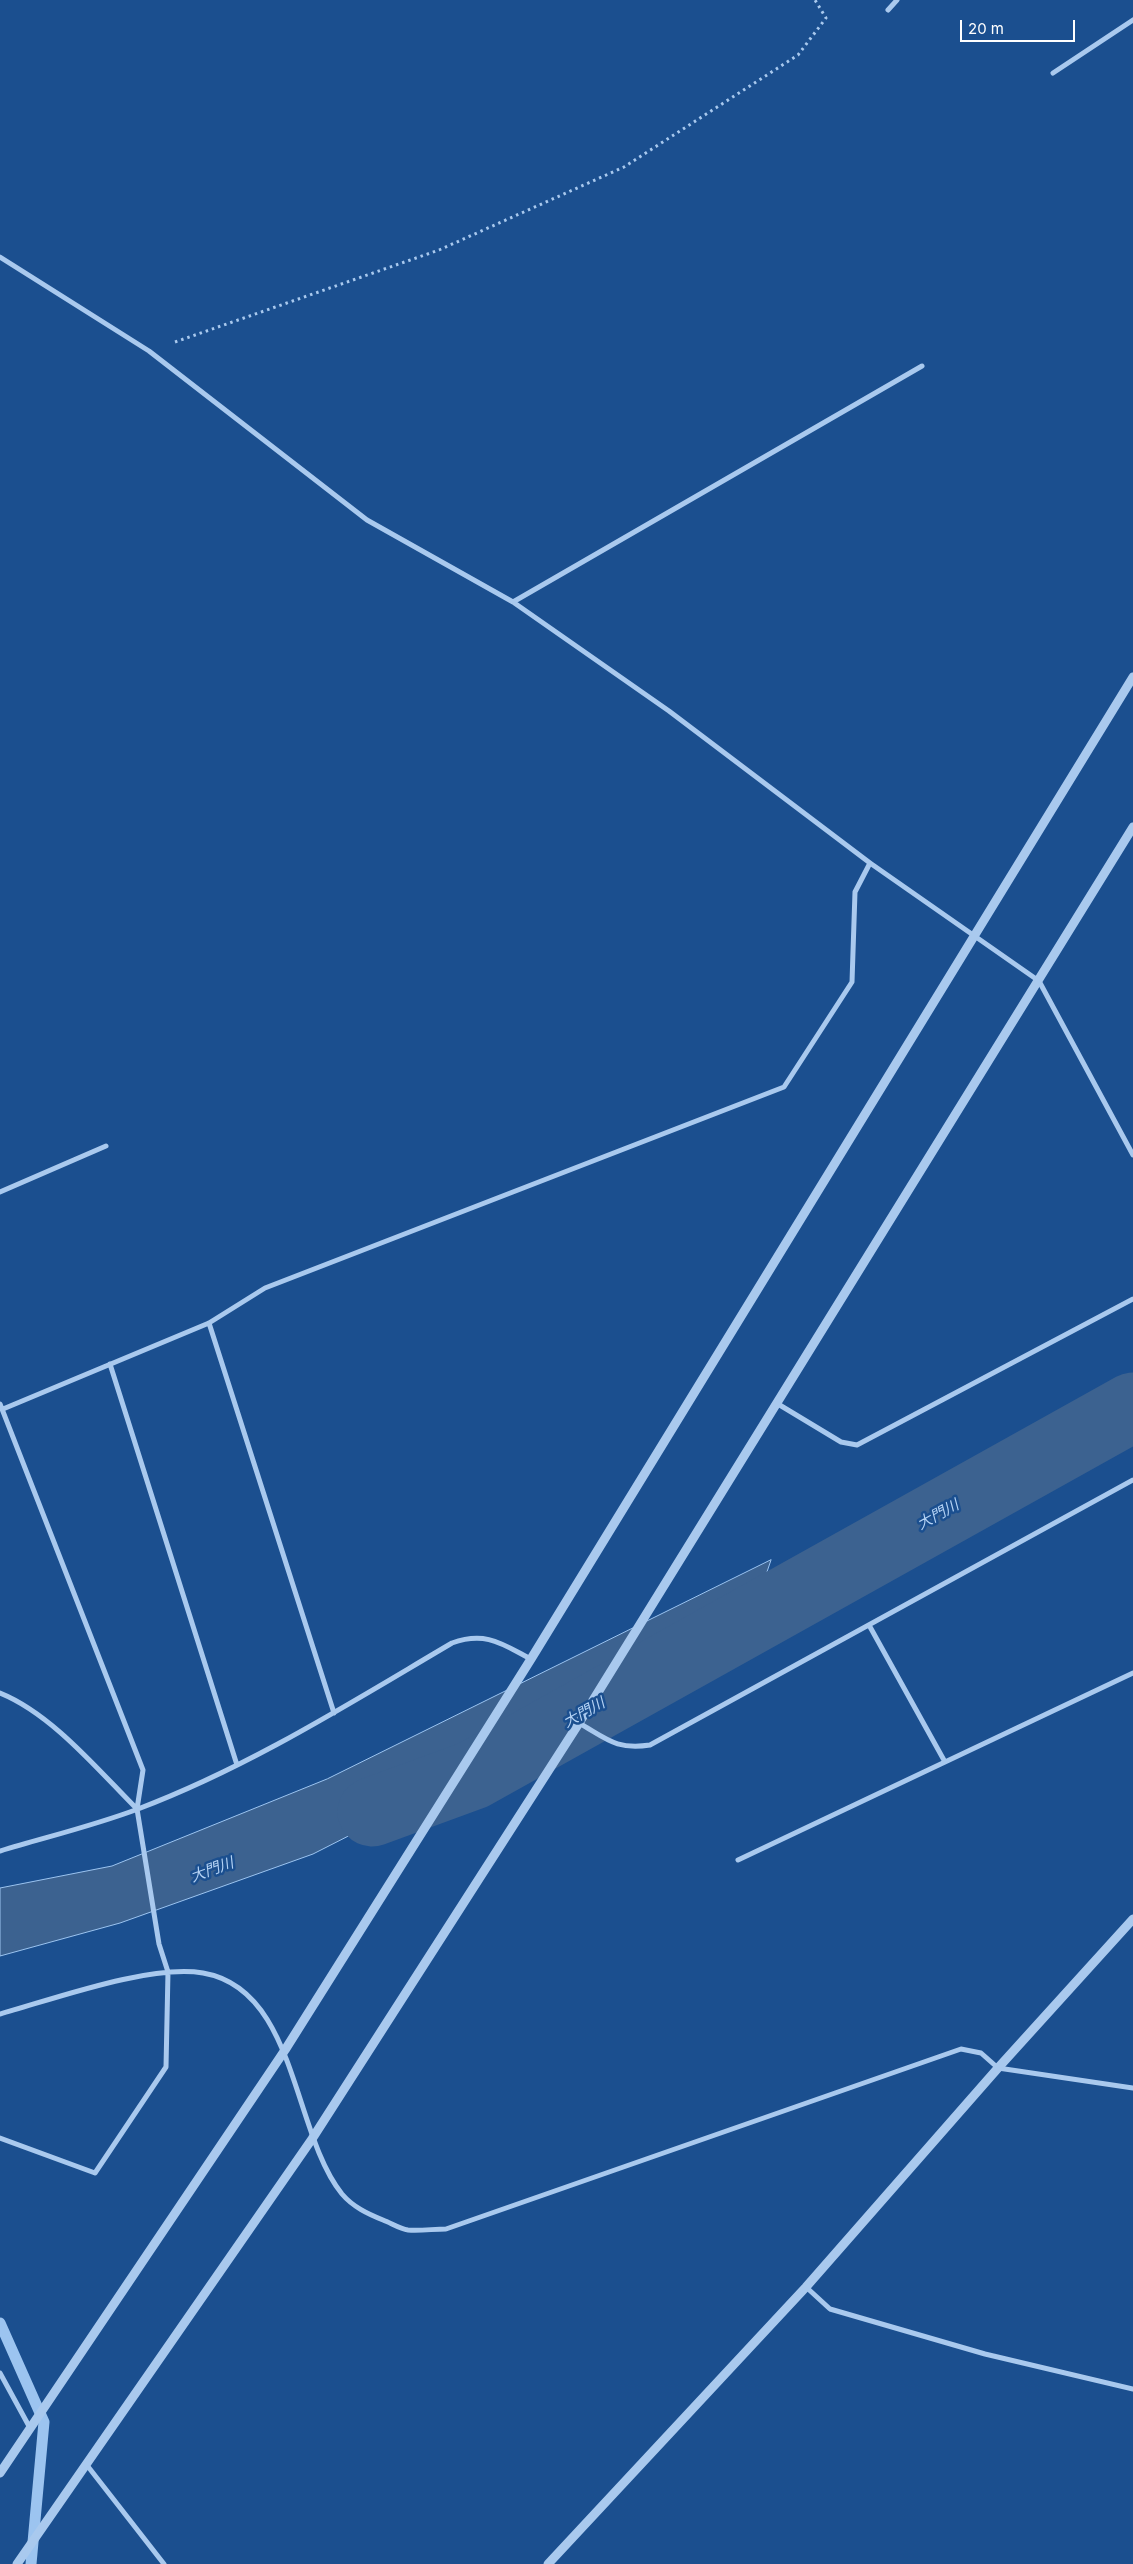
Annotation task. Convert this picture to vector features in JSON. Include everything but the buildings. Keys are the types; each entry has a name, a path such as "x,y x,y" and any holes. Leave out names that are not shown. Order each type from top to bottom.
{"street":[{"path":"888,10 897,0"},
{"path":"1053,73 1133,20"},
{"path":"0,257 149,351 367,520 513,602 669,711 870,863 1039,981 1133,1154"},
{"path":"513,602 922,366"},
{"path":"0,2473 285,2050 531,1659 976,936 1133,677"},
{"path":"17,2564 312,2139 579,1723 1133,828"},
{"path":"0,2138 95,2172 166,2067 168,1972 159,1944 137,1810 143,1770 1,1406 209,1323 264,1288 784,1087 852,982 855,892 870,863"},
{"path":"0,1192 106,1146"},
{"path":"778,1404 841,1442 857,1446 1133,1298"},
{"path":"209,1323 334,1713"},
{"path":"110,1364 237,1765"},
{"path":"579,1723 612,1743 630,1748 650,1745 1133,1480"},
{"path":"869,1625 945,1762"},
{"path":"0,1851 137,1810 237,1765 334,1713 452,1643 468,1637 491,1638 531,1659"},
{"path":"738,1860 1133,1673"},
{"path":"0,1693 20,1701 73,1745 137,1810"},
{"path":"548,2564 806,2287 998,2068 1133,1919"},
{"path":"0,2014 128,1979 168,1972 204,1973 232,1984 258,2005 285,2050 312,2139 334,2183 343,2196 362,2212 407,2230 446,2229 961,2049 981,2053 998,2068 1133,2088"},
{"path":"806,2287 830,2309 985,2354 1133,2389"},
{"path":"0,2373 31,2428"},
{"path":"86,2464 164,2564"}],"path":[{"path":"149,351 439,250 624,167 798,55 826,18 815,0"}],"water":[{"path":"771,1560 746,1634 313,1854 120,1923 0,1956 0,1888 112,1866 327,1779"}],"waterway":[{"name":"大門川","path":"372,1812 473,1775 1133,1407"},
{"path":"0,2323 44,2422 31,2564"}]}
